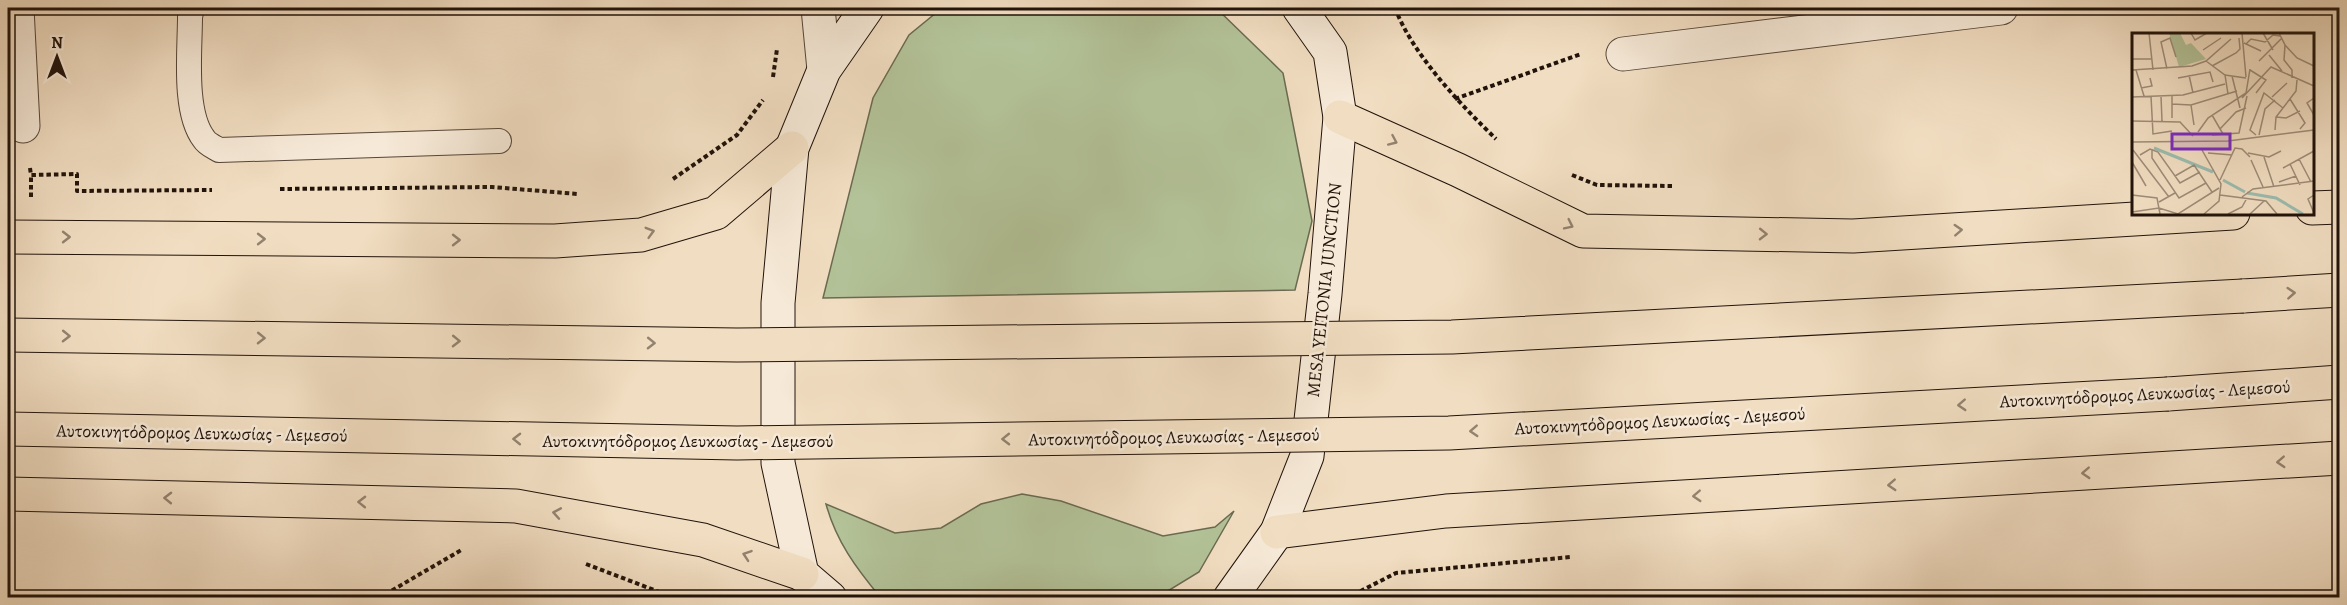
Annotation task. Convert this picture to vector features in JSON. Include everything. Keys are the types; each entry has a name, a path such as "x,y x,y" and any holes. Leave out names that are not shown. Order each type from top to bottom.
{"highway":[{"path":"1340,117 1458,170 1582,231 1853,236 2216,214"},
{"path":"8,237 555,241 641,235 716,213 792,148"},
{"path":"2314,208 2340,207"},
{"path":"8,335 737,345 1452,337 2340,290"},
{"name":"Αυτοκινητόδρομος Λευκωσίας - Λεμεσού","path":"8,429 737,443 1449,433 2168,394 2340,382"},
{"path":"1277,532 1446,511 2340,458"},
{"path":"8,494 516,506 703,540 802,574"}],"main road":[{"path":"17,8 23,126"},
{"path":"818,8 824,70"},
{"path":"830,597 802,574 778,463 778,303 792,148 824,70 867,8"},
{"path":"1623,54 2001,8"},
{"name":"MESA YEITONIA JUNCTION","path":"1230,597 1277,532 1307,456 1325,294 1340,117 1330,52 1303,9"}],"lane":[{"path":"192,8 190,17 191,100 204,140 219,150 499,141"}],"path":[{"path":"1395,8 1401,23 1455,99 1498,141"},
{"path":"772,79 777,47"},
{"path":"1455,99 1576,54 1623,54"},
{"path":"671,180 737,135 764,99"},
{"path":"1567,173 1597,185 1672,186"},
{"path":"492,188 589,195"},
{"path":"379,597 462,549 473,549"},
{"path":"1347,597 1396,573 1570,557"},
{"path":"581,562 675,597"}],"green space":[{"path":"942,8 1216,8 1283,73 1312,221 1295,290 823,298 873,98 909,35"},
{"path":"1022,494 1061,501 1163,536 1215,527 1234,511 1199,572 1158,597 881,598 848,554 835,530 826,504 895,533 941,528 981,504"}]}
